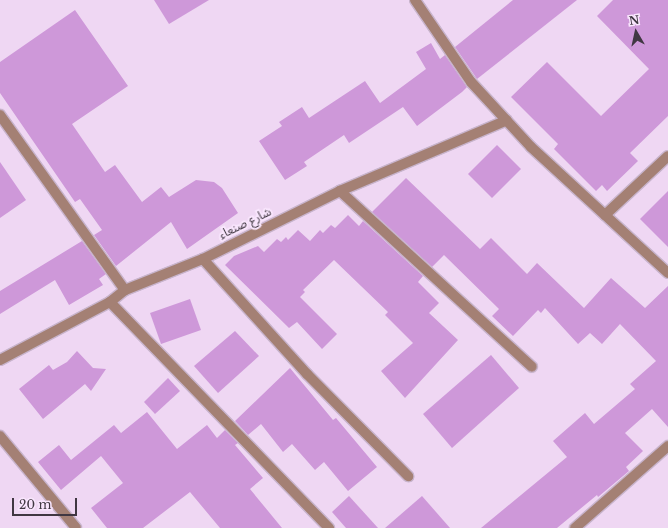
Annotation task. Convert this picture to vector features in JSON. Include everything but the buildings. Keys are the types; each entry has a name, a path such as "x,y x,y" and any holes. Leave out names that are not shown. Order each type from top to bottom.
{"street":[{"path":"414,0 471,82 531,147 668,272"},
{"path":"0,115 4,130 124,290"},
{"name":"شارع صنعاء","path":"0,360 110,302 124,290 203,259 340,190 507,120"},
{"path":"605,215 668,156"},
{"path":"340,190 532,367"},
{"path":"203,259 307,374 408,476"},
{"path":"110,302 329,528"},
{"path":"0,436 76,528"},
{"path":"575,528 668,446"}]}
